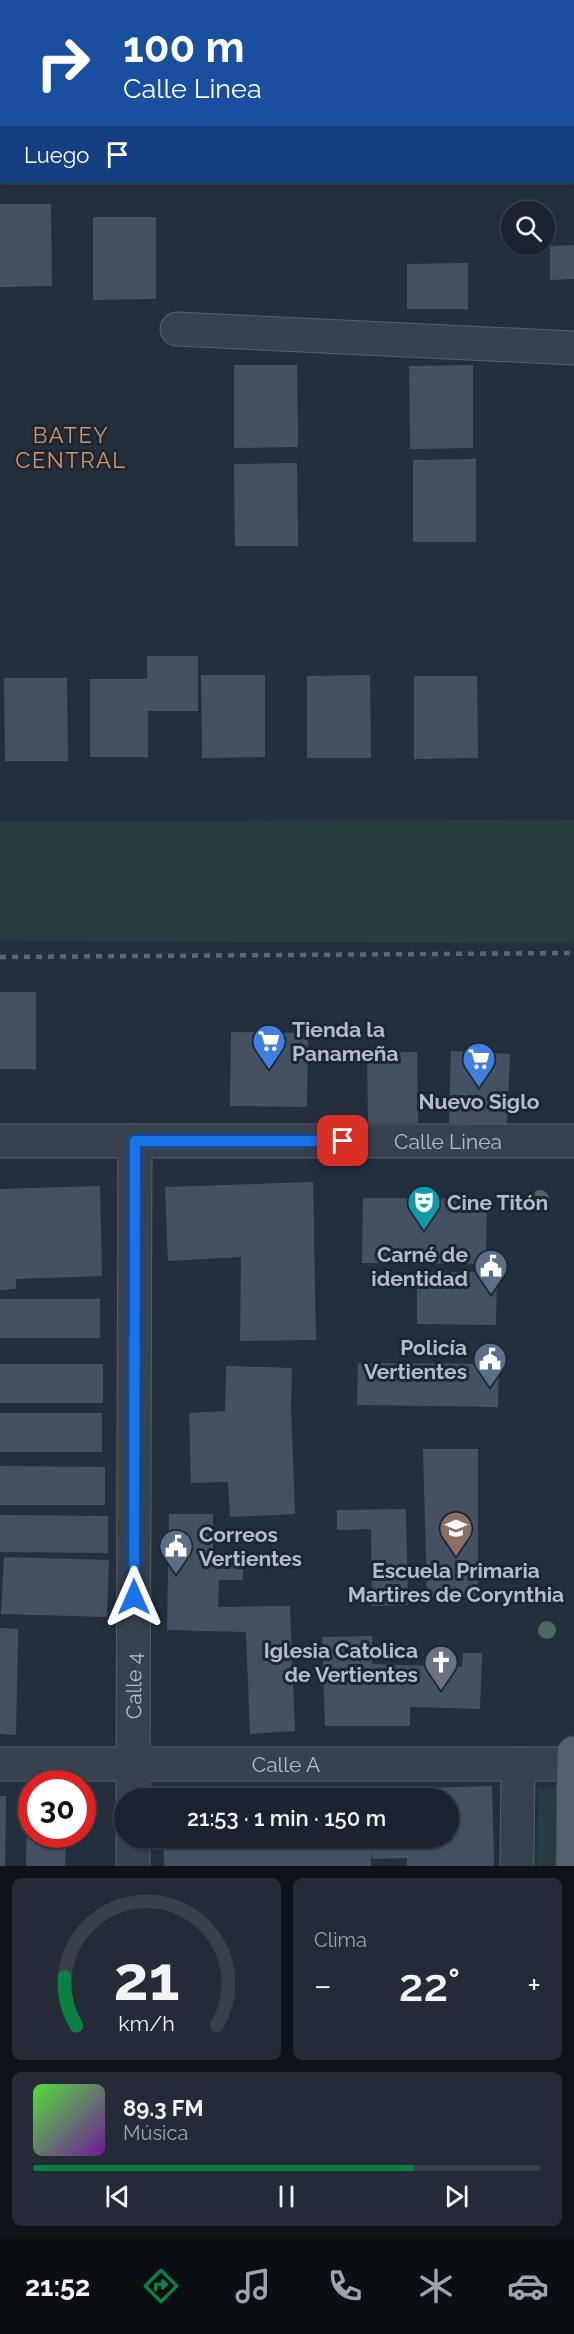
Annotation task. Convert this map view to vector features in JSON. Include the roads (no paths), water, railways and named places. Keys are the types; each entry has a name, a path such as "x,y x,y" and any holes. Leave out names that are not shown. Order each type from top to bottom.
{"main road":[{"path":"573,1866 574,1753"}],"street":[{"path":"177,329 574,348"},
{"name":"Calle Linea","path":"0,1141 574,1141"},
{"name":"Calle 4","path":"133,1788 135,1141"},
{"name":"Calle A","path":"0,1764 574,1764"},
{"path":"517,1866 518,1764"},
{"path":"133,1848 133,1866"}],"railway":[{"path":"0,957 574,953"}],"place":[{"name":"Tienda la Panameña","path":"269,1070"},
{"name":"Nuevo Siglo","path":"479,1088"},
{"name":"Cine Titón","path":"424,1231"},
{"name":"Carné de identidad","path":"491,1295"},
{"name":"Policía Vertientes","path":"490,1388"},
{"name":"Escuela Primaria Martires de Corynthia","path":"456,1557"},
{"name":"Correos Vertientes","path":"176,1575"},
{"name":"Iglesia Catolica de Vertientes","path":"441,1691"}],"district":[{"name":"BATEY CENTRAL","path":"71,448"}]}
